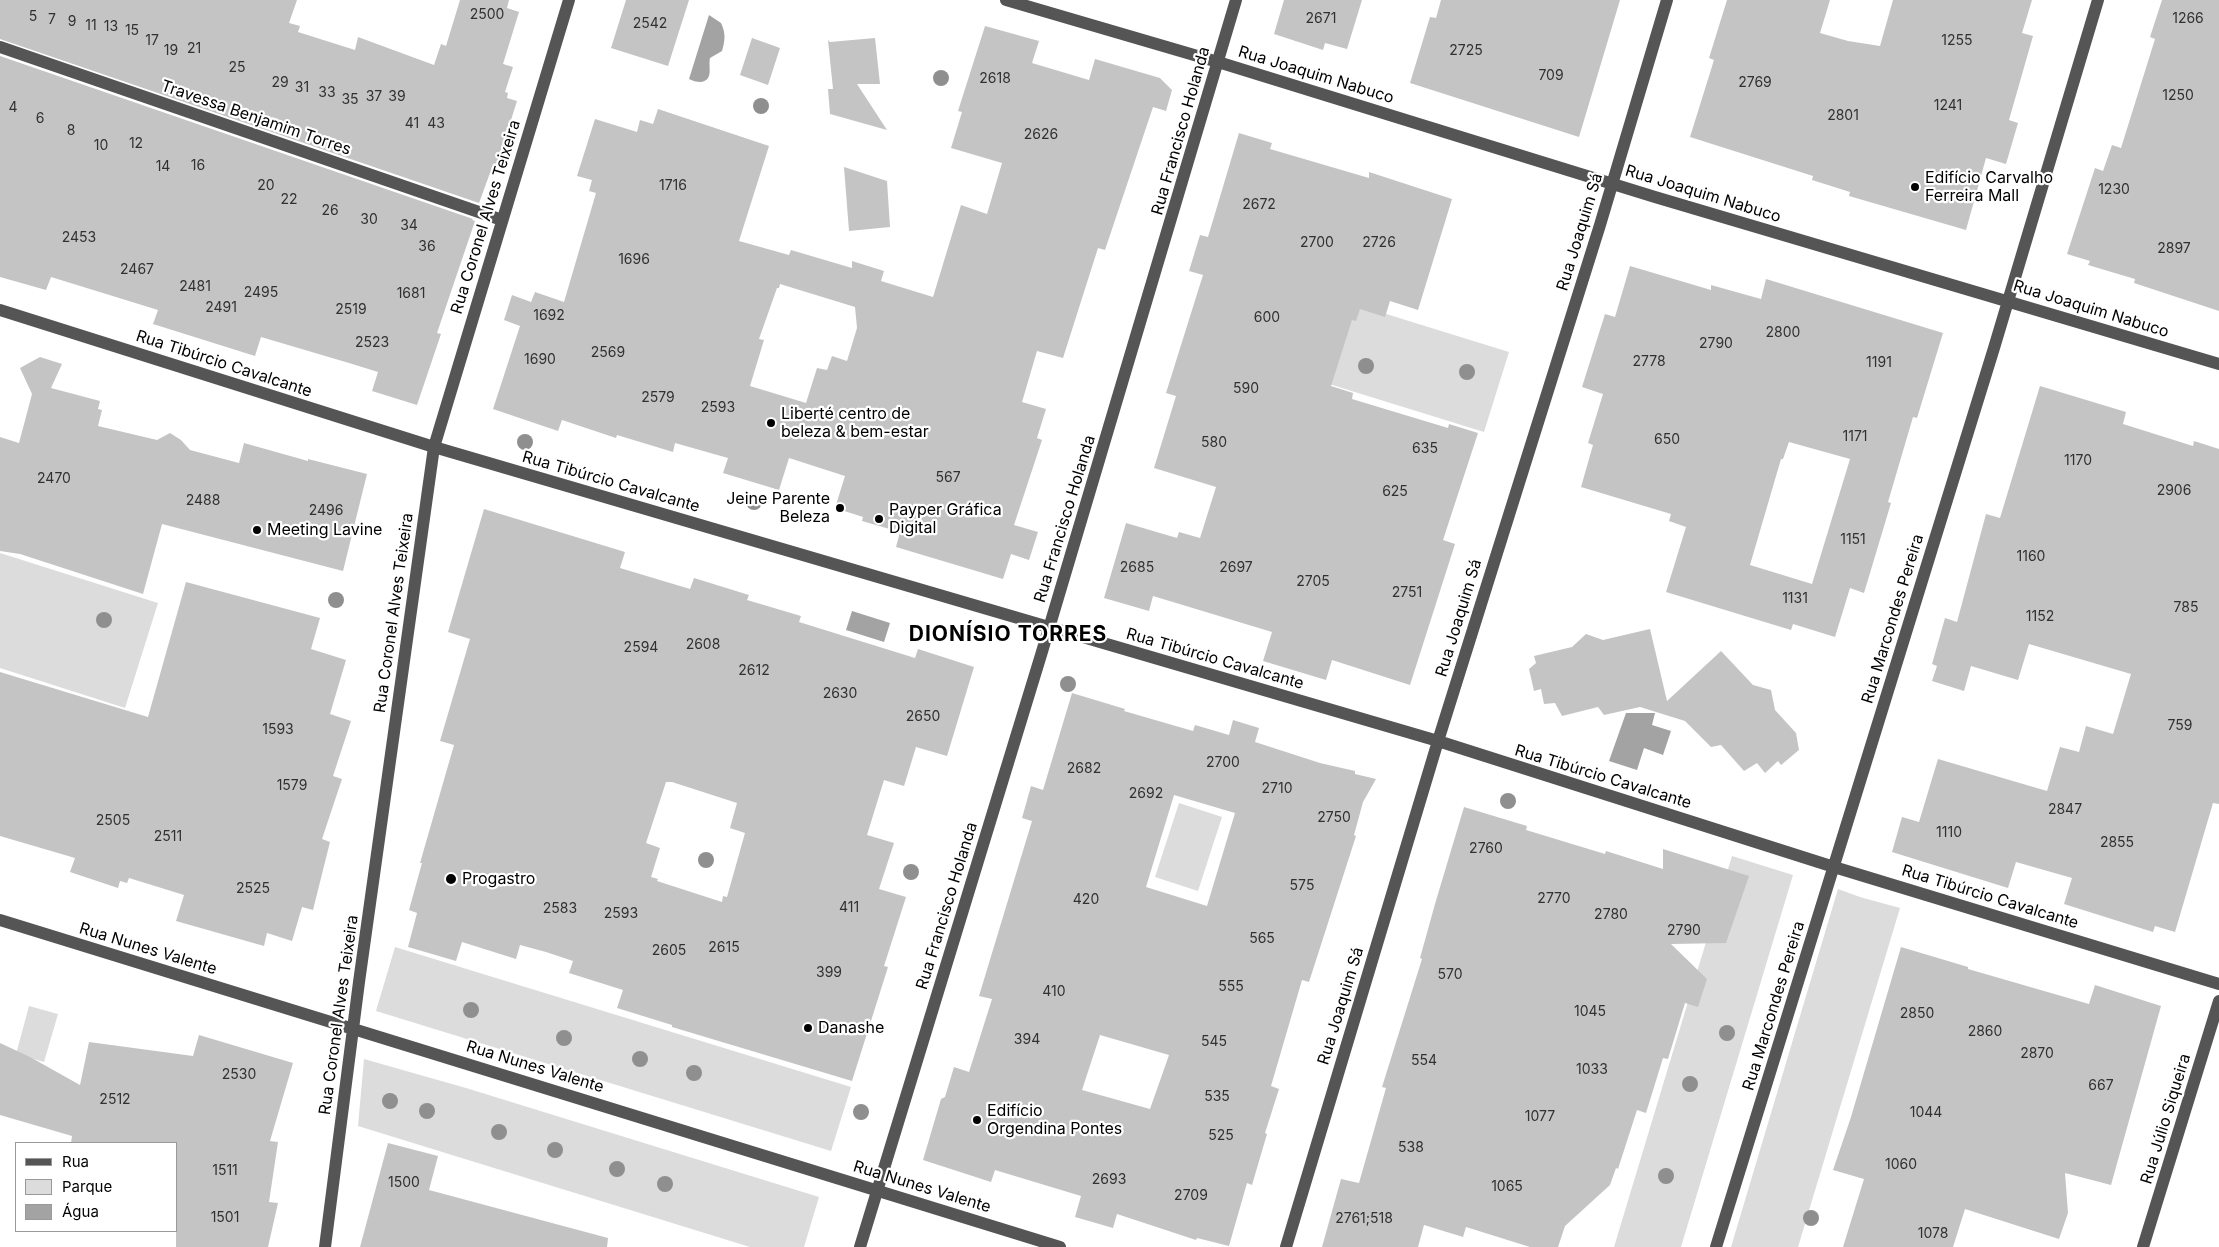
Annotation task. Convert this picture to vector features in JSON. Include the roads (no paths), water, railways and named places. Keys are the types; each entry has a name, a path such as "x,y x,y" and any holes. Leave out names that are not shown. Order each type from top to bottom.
{"street":[{"name":"Rua Coronel Alves Teixeira","path":"325,1247 353,1028 434,447 569,0"},
{"name":"Rua Joaquim Nabuco","path":"1006,0 1218,62 1612,183 2219,364"},
{"name":"Rua Francisco Holanda","path":"860,1247 1050,628 1236,0"},
{"name":"Rua Joaquim Sá","path":"1286,1247 1438,741 1667,0"},
{"name":"Rua Marcondes Pereira","path":"1716,1247 2008,301 2098,0"},
{"name":"Travessa Benjamim Torres","path":"0,47 502,220"},
{"name":"Rua Tibúrcio Cavalcante","path":"0,310 434,447 1438,741 1834,866 2219,984"},
{"name":"Rua Nunes Valente","path":"0,920 1060,1247"},
{"name":"Rua Júlio Siqueira","path":"2144,1247 2219,1001"}],"water":[{"path":"709,15 721,23 724,44 722,51 710,58 708,79 696,82 689,79"},
{"path":"852,611 890,623 884,642 846,630"},
{"path":"1626,713 1655,713 1652,725 1671,731 1663,755 1644,748 1637,770 1609,761"}],"place":[{"name":"Edifício Carvalho Ferreira Mall","path":"1915,187"},
{"name":"Liberté centro de beleza & bem-estar","path":"771,423"},
{"name":"Jeine Parente Beleza","path":"840,508"},
{"name":"Payper Gráfica Digital","path":"879,519"},
{"name":"Meeting Lavine","path":"257,530"},
{"name":"Progastro","path":"451,879"},
{"name":"Danashe","path":"808,1028"},
{"name":"Edifício Orgendina Pontes","path":"977,1120"}],"district":[{"name":"DIONÍSIO TORRES","path":"1008,635"}]}
